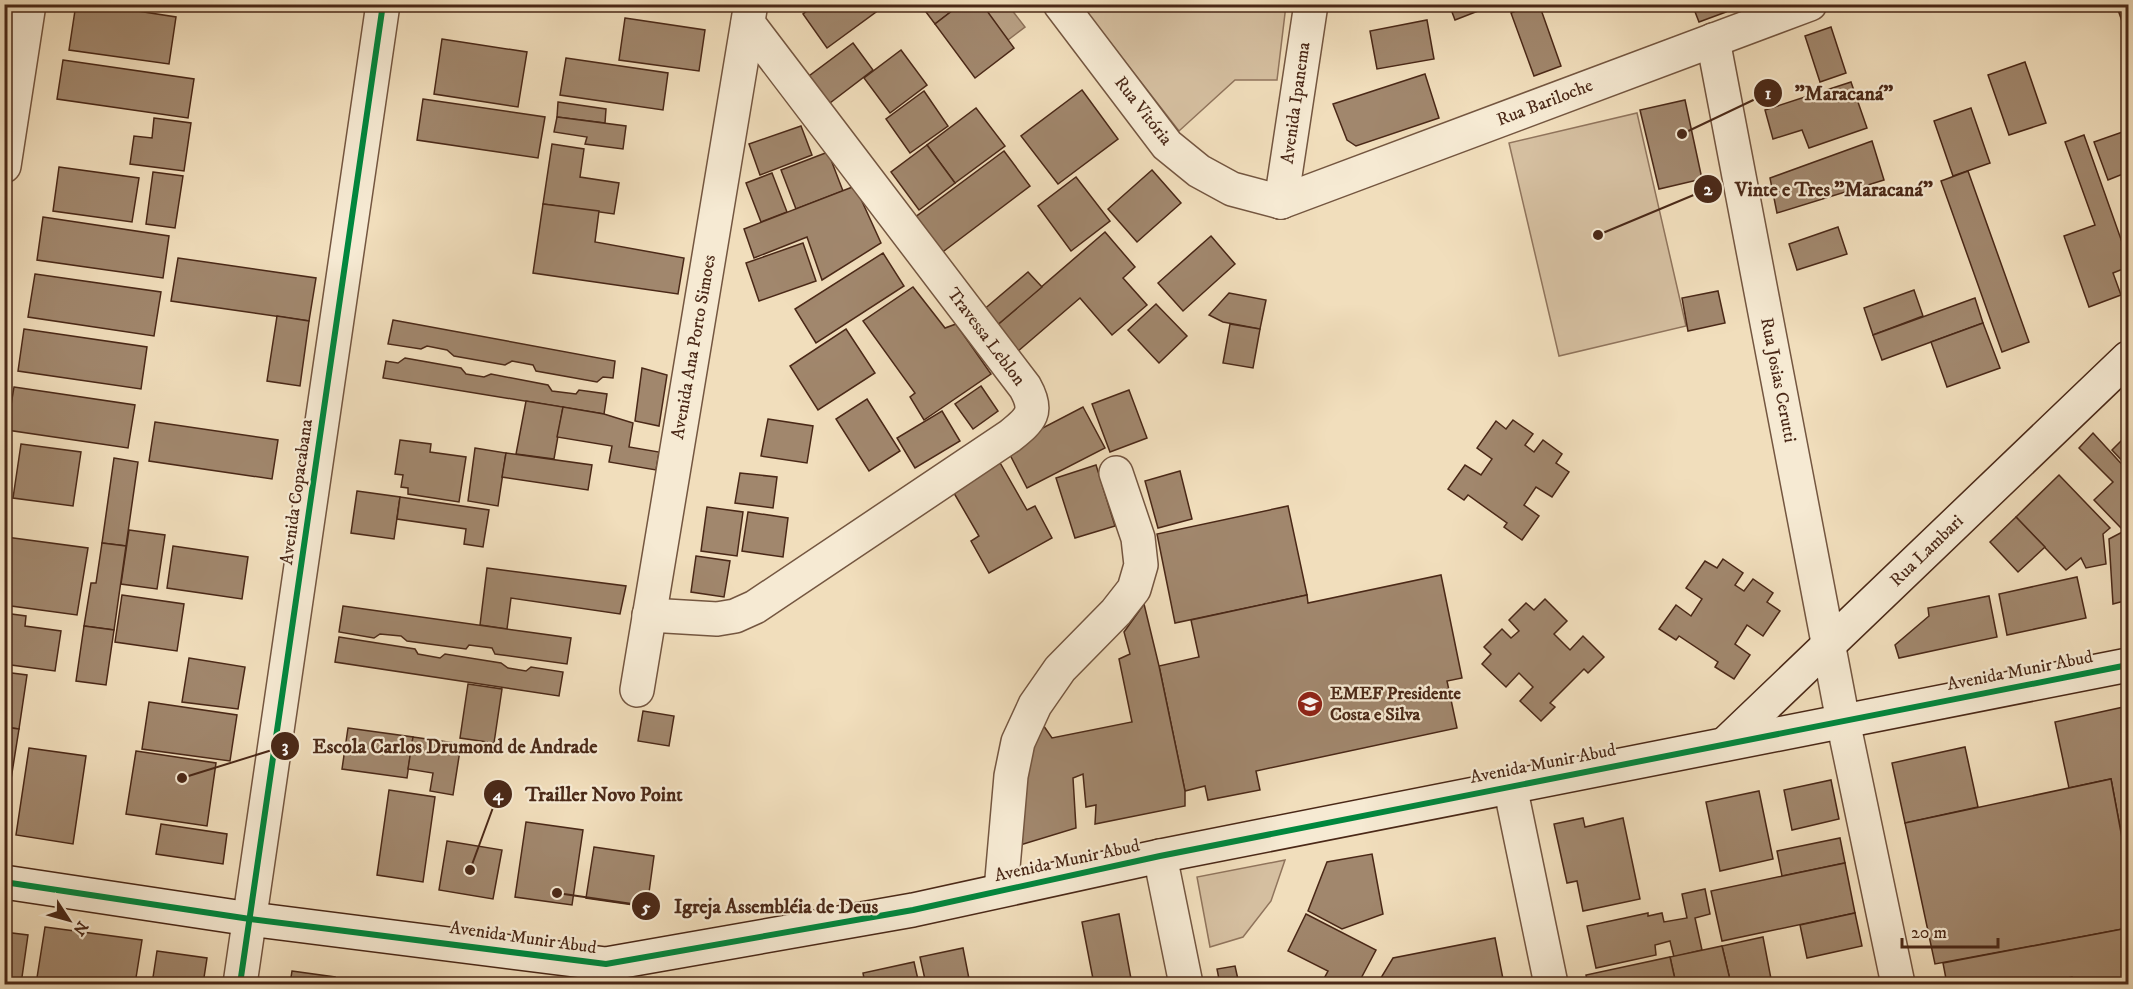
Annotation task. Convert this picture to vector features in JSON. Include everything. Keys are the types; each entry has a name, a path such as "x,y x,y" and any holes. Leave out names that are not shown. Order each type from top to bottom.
{"street":[{"path":"4,166 29,4"},
{"name":"Avenida Copacabana","path":"240,984 383,4"},
{"name":"Rua Vitória","path":"1060,4 1167,145 1199,171 1232,189 1281,202"},
{"name":"Avenida Ipanema","path":"1281,202 1311,4"},
{"name":"Rua Bariloche","path":"1281,202 1810,4"},
{"name":"Avenida Ana Porto Simoes","path":"637,690 749,14"},
{"name":"Travessa Leblon","path":"649,615 717,619 735,616 755,607 1010,436 1023,426 1033,411 1032,400 1024,387 749,14"},
{"name":"Rua Josias Cerutti","path":"1713,40 1828,645 1898,984"},
{"name":"Rua Lambari","path":"1725,744 2128,358"},
{"path":"1001,890 1011,776 1018,742 1035,705 1060,669 1116,612 1134,589 1141,565 1137,538 1116,473"},
{"name":"Avenida Munir Abud","path":"4,882 604,974 1160,856 2128,665"},
{"path":"1510,786 1551,984"},
{"path":"1160,856 1186,984"}],"shaded area":[{"path":"989,5 1008,5 1025,27 1008,40 984,8"},
{"path":"1081,5 1286,5 1277,80 1235,80 1179,131"},
{"path":"1637,113 1686,326 1559,356 1509,143"},
{"path":"1285,860 1271,901 1243,937 1210,947 1197,877"}],"building":[{"path":"76,4 92,4 176,17 169,64 69,50"},
{"path":"816,4 871,4 876,12 827,48 803,14"},
{"path":"920,4 961,4 935,24"},
{"path":"961,4 982,4 1014,48 975,78 935,24"},
{"path":"1449,4 1496,4 1455,20"},
{"path":"1532,4 1539,4 1561,66 1534,76 1511,13"},
{"path":"1692,4 1723,4 1726,12 1699,22"},
{"path":"2116,4 2128,4 2128,32 2126,33"},
{"path":"625,18 705,30 699,71 619,60"},
{"path":"1427,20 1434,59 1377,69 1370,31"},
{"path":"1831,27 1846,73 1820,82 1805,36"},
{"path":"442,39 527,52 518,107 434,94"},
{"path":"853,43 873,70 826,106 805,79"},
{"path":"901,50 927,85 890,113 864,78"},
{"path":"566,58 668,73 663,110 560,95"},
{"path":"63,60 194,79 188,118 57,99"},
{"path":"2025,62 2046,123 2009,135 1988,75"},
{"path":"1425,74 1439,118 1356,146 1347,140 1333,104"},
{"path":"1851,82 1867,128 1809,148 1802,130 1773,139 1765,110"},
{"path":"1082,90 1118,139 1058,184 1021,136"},
{"path":"924,91 948,126 910,153 886,119"},
{"path":"423,99 545,117 538,158 417,140"},
{"path":"1685,100 1702,179 1659,189 1640,110"},
{"path":"558,102 606,109 605,123 557,117"},
{"path":"976,108 1005,146 955,183 927,145"},
{"path":"1971,108 1990,163 1953,176 1934,121"},
{"path":"557,117 626,126 623,149 585,144 587,137 554,132"},
{"path":"154,118 191,123 184,171 130,164 134,136 152,138"},
{"path":"801,126 812,155 760,175 749,144"},
{"path":"2128,130 2128,172 2108,180 2094,142"},
{"path":"2084,135 2128,259 2128,267 2113,273 2121,295 2089,307 2064,236 2095,225 2065,142"},
{"path":"1872,141 1884,180 1777,213 1770,178"},
{"path":"552,144 584,149 580,177 619,183 614,214 543,204"},
{"path":"927,145 955,183 919,210 891,172"},
{"path":"1004,151 1030,186 940,254 914,218"},
{"path":"828,152 843,191 796,209 781,170"},
{"path":"59,167 139,178 132,222 53,211"},
{"path":"1152,170 1181,203 1137,242 1108,209"},
{"path":"1968,171 2029,342 2002,352 1941,181"},
{"path":"153,172 183,176 175,228 146,224"},
{"path":"772,173 787,212 761,222 746,183"},
{"path":"1076,177 1110,221 1071,251 1038,206"},
{"path":"855,186 881,243 822,280 807,237 754,258 744,229"},
{"path":"543,204 599,211 595,242 684,258 678,294 533,273"},
{"path":"43,217 169,236 163,278 37,260"},
{"path":"1838,227 1847,254 1797,270 1789,244"},
{"path":"1105,232 1135,267 1123,278 1147,305 1112,335 1080,298 1017,352 995,327"},
{"path":"1211,236 1235,264 1183,311 1158,283"},
{"path":"803,243 816,281 759,301 746,263"},
{"path":"883,253 904,286 816,343 795,309"},
{"path":"178,258 316,278 309,321 171,301"},
{"path":"1028,272 1042,287 995,327 982,311"},
{"path":"35,274 161,292 154,336 28,317"},
{"path":"913,287 945,328 956,324 991,374 924,420 910,397 915,393 863,321"},
{"path":"1914,290 1923,316 1873,335 1864,308"},
{"path":"1718,291 1725,323 1688,331 1682,298"},
{"path":"1229,293 1266,300 1260,329 1223,322 1209,315"},
{"path":"1975,298 1983,323 1882,360 1873,335"},
{"path":"1156,304 1187,336 1159,363 1128,330"},
{"path":"277,316 309,321 300,386 267,381"},
{"path":"393,320 615,361 613,378 603,377 597,382 536,371 533,365 512,361 505,365 454,356 447,350 427,346 421,349 388,344"},
{"path":"1983,323 2000,368 1947,387 1931,342"},
{"path":"1230,324 1260,329 1253,368 1223,363"},
{"path":"24,329 147,347 141,389 18,371"},
{"path":"846,329 875,373 818,410 790,366"},
{"path":"405,358 461,368 466,374 484,377 491,374 548,385 552,391 576,394 579,390 607,394 604,414 383,378 386,361 398,363"},
{"path":"642,368 667,375 659,426 635,421"},
{"path":"981,386 998,411 973,429 955,404"},
{"path":"14,387 135,405 128,448 7,430"},
{"path":"1129,390 1147,438 1110,452 1092,404"},
{"path":"867,399 900,451 869,471 836,419"},
{"path":"526,401 563,407 554,459 516,454"},
{"path":"563,407 604,414 633,423 629,447 659,452 656,470 609,462 612,446 557,437"},
{"path":"1083,407 1105,448 1027,488 1006,447"},
{"path":"942,411 960,441 915,468 897,438"},
{"path":"768,419 813,426 807,463 761,456"},
{"path":"1513,420 1533,434 1525,445 1534,452 1543,440 1562,454 1556,463 1569,472 1552,497 1536,487 1524,505 1539,516 1522,540 1504,527 1507,523 1468,495 1464,500 1448,489 1465,465 1481,475 1492,459 1477,448 1496,421 1506,429"},
{"path":"155,422 278,440 272,479 149,461"},
{"path":"2093,433 2128,471 2128,525 2122,529 2094,500 2113,482 2079,448"},
{"path":"2128,434 2128,467 2112,450"},
{"path":"400,440 431,444 430,452 466,457 459,502 408,494 408,488 401,487 403,475 395,474"},
{"path":"21,444 81,452 73,506 13,498"},
{"path":"475,448 506,453 498,506 468,501"},
{"path":"506,453 592,465 588,490 502,477"},
{"path":"114,458 138,462 126,546 102,543"},
{"path":"999,461 1027,510 1035,506 1052,538 989,573 971,541 979,536 951,488"},
{"path":"1096,465 1115,526 1075,538 1056,478"},
{"path":"1180,471 1192,519 1158,528 1145,481"},
{"path":"740,473 777,477 773,508 735,503"},
{"path":"2059,475 2110,528 2103,534 2106,564 2086,568 2081,558 2066,570 2016,517"},
{"path":"357,491 400,497 394,539 351,533"},
{"path":"400,497 489,510 483,547 464,544 466,529 397,519"},
{"path":"1288,506 1307,595 1175,623 1157,534"},
{"path":"707,507 743,512 737,556 701,551"},
{"path":"748,512 788,518 783,557 742,551"},
{"path":"2016,517 2045,547 2018,572 1990,542"},
{"path":"2128,529 2128,600 2113,604 2109,539"},
{"path":"129,530 165,535 157,589 121,584"},
{"path":"6,537 88,548 77,615 4,605"},
{"path":"102,543 126,546 114,630 84,626 91,583 96,583"},
{"path":"173,546 248,557 242,599 167,588"},
{"path":"696,556 730,561 724,597 691,592"},
{"path":"1723,559 1743,573 1735,585 1744,591 1753,579 1773,593 1767,602 1780,611 1763,636 1747,625 1735,644 1750,655 1734,679 1715,667 1718,662 1679,636 1676,640 1659,629 1676,605 1691,616 1702,599 1686,588 1705,561 1717,568"},
{"path":"487,568 626,586 620,614 511,598 507,629 480,625"},
{"name":"EMEF Presidente Costa e Silva","path":"1441,575 1462,678 1447,681 1457,728 1256,771 1260,790 1208,800 1205,786 1185,791 1159,666 1199,657 1191,620 1307,595 1308,603"},
{"path":"2077,577 2086,618 2007,635 1999,594"},
{"path":"122,595 184,604 177,651 115,642"},
{"path":"1989,596 1997,637 1899,658 1895,645 1929,616 1928,608"},
{"path":"1545,599 1567,621 1554,634 1570,650 1583,636 1604,657 1588,673 1584,669 1550,703 1555,707 1541,721 1520,701 1533,687 1519,673 1506,687 1482,664 1491,654 1484,647 1502,629 1511,638 1519,631 1509,620 1526,603 1534,610"},
{"path":"1144,604 1185,791 1185,806 1095,824 1096,805 1086,807 1083,774 1073,778 1076,828 1017,846 1022,755 1041,722 1052,738 1132,722 1119,659 1130,654 1124,632"},
{"path":"343,606 571,638 567,664 495,654 492,648 469,645 466,649 407,641 401,636 380,634 374,638 339,632"},
{"path":"4,613 26,616 25,626 61,631 55,671 4,664"},
{"path":"84,626 114,630 106,685 76,681"},
{"path":"339,637 415,649 418,654 440,658 445,654 501,663 508,668 526,671 531,667 563,672 559,696 335,662"},
{"path":"189,658 245,667 238,709 182,702"},
{"path":"4,672 27,675 19,729 4,727"},
{"path":"468,684 502,689 494,743 460,738"},
{"path":"149,702 237,715 230,761 142,749"},
{"path":"2128,706 2128,870 2111,779 2069,788 2055,722"},
{"path":"643,711 674,716 669,746 638,741"},
{"path":"4,727 19,729 4,823"},
{"path":"348,728 413,737 407,778 342,769"},
{"path":"413,737 461,744 453,795 430,791 433,773 408,769"},
{"path":"1965,747 1978,807 1905,823 1892,763"},
{"path":"29,748 86,756 73,844 16,835"},
{"path":"136,751 216,763 207,826 126,814"},
{"path":"2111,779 2128,870 2128,928 1935,964 1905,823"},
{"path":"1831,780 1839,819 1792,830 1784,790"},
{"path":"389,790 435,797 423,882 377,875"},
{"path":"1759,791 1773,859 1720,871 1706,802"},
{"path":"1583,818 1585,827 1623,818 1640,899 1583,911 1577,881 1567,883 1554,824"},
{"path":"526,822 583,830 572,905 515,897"},
{"path":"161,824 227,834 223,864 156,854"},
{"path":"1840,838 1845,863 1782,876 1777,851"},
{"path":"447,841 502,850 493,899 439,890"},
{"path":"594,847 654,856 647,907 586,898"},
{"path":"1372,854 1383,914 1342,929 1308,911 1327,862"},
{"path":"1845,863 1855,913 1722,941 1711,891"},
{"path":"1705,889 1710,914 1695,918 1702,950 1674,957 1670,941 1655,945 1656,955 1596,968 1587,926 1648,913 1648,916 1662,913 1664,922 1687,918 1682,894"},
{"path":"1855,913 1862,946 1807,958 1800,925"},
{"path":"1119,914 1132,984 1094,984 1082,922"},
{"path":"1306,914 1376,950 1358,984 1321,984 1328,971 1288,951"},
{"path":"45,927 142,940 135,984 36,984"},
{"path":"2128,928 2128,984 2074,984 2072,977 2035,984 1947,984 1943,963"},
{"path":"4,932 28,935 21,984 4,984"},
{"path":"1763,937 1772,984 1731,984 1722,946"},
{"path":"1495,938 1504,984 1380,984 1379,981 1393,958"},
{"path":"1722,946 1731,984 1676,984 1670,957"},
{"path":"963,948 970,984 926,984 920,957"},
{"path":"157,951 207,958 203,984 152,984"},
{"path":"1670,957 1676,984 1588,984 1586,975"},
{"path":"914,962 919,984 865,984 863,973"},
{"path":"1235,966 1239,984 1220,984 1217,969"},
{"path":"292,971 335,977 334,984 290,984"},
{"path":"787,980 787,984 759,984"}],"cycle path":[{"path":"240,984 383,4"},
{"path":"4,882 250,919 606,964 913,910 1160,856 2128,665"}],"place":[{"name":"\"Maracaná\"","path":"1682,134"},
{"name":"Vinte e Tres \"Maracaná\"","path":"1598,235"},
{"name":"EMEF Presidente Costa e Silva","path":"1310,704"},
{"name":"Escola Carlos Drumond de Andrade","path":"182,778"},
{"name":"Trailler Novo Point","path":"470,870"},
{"name":"Igreja Assembléia de Deus","path":"557,893"}]}
